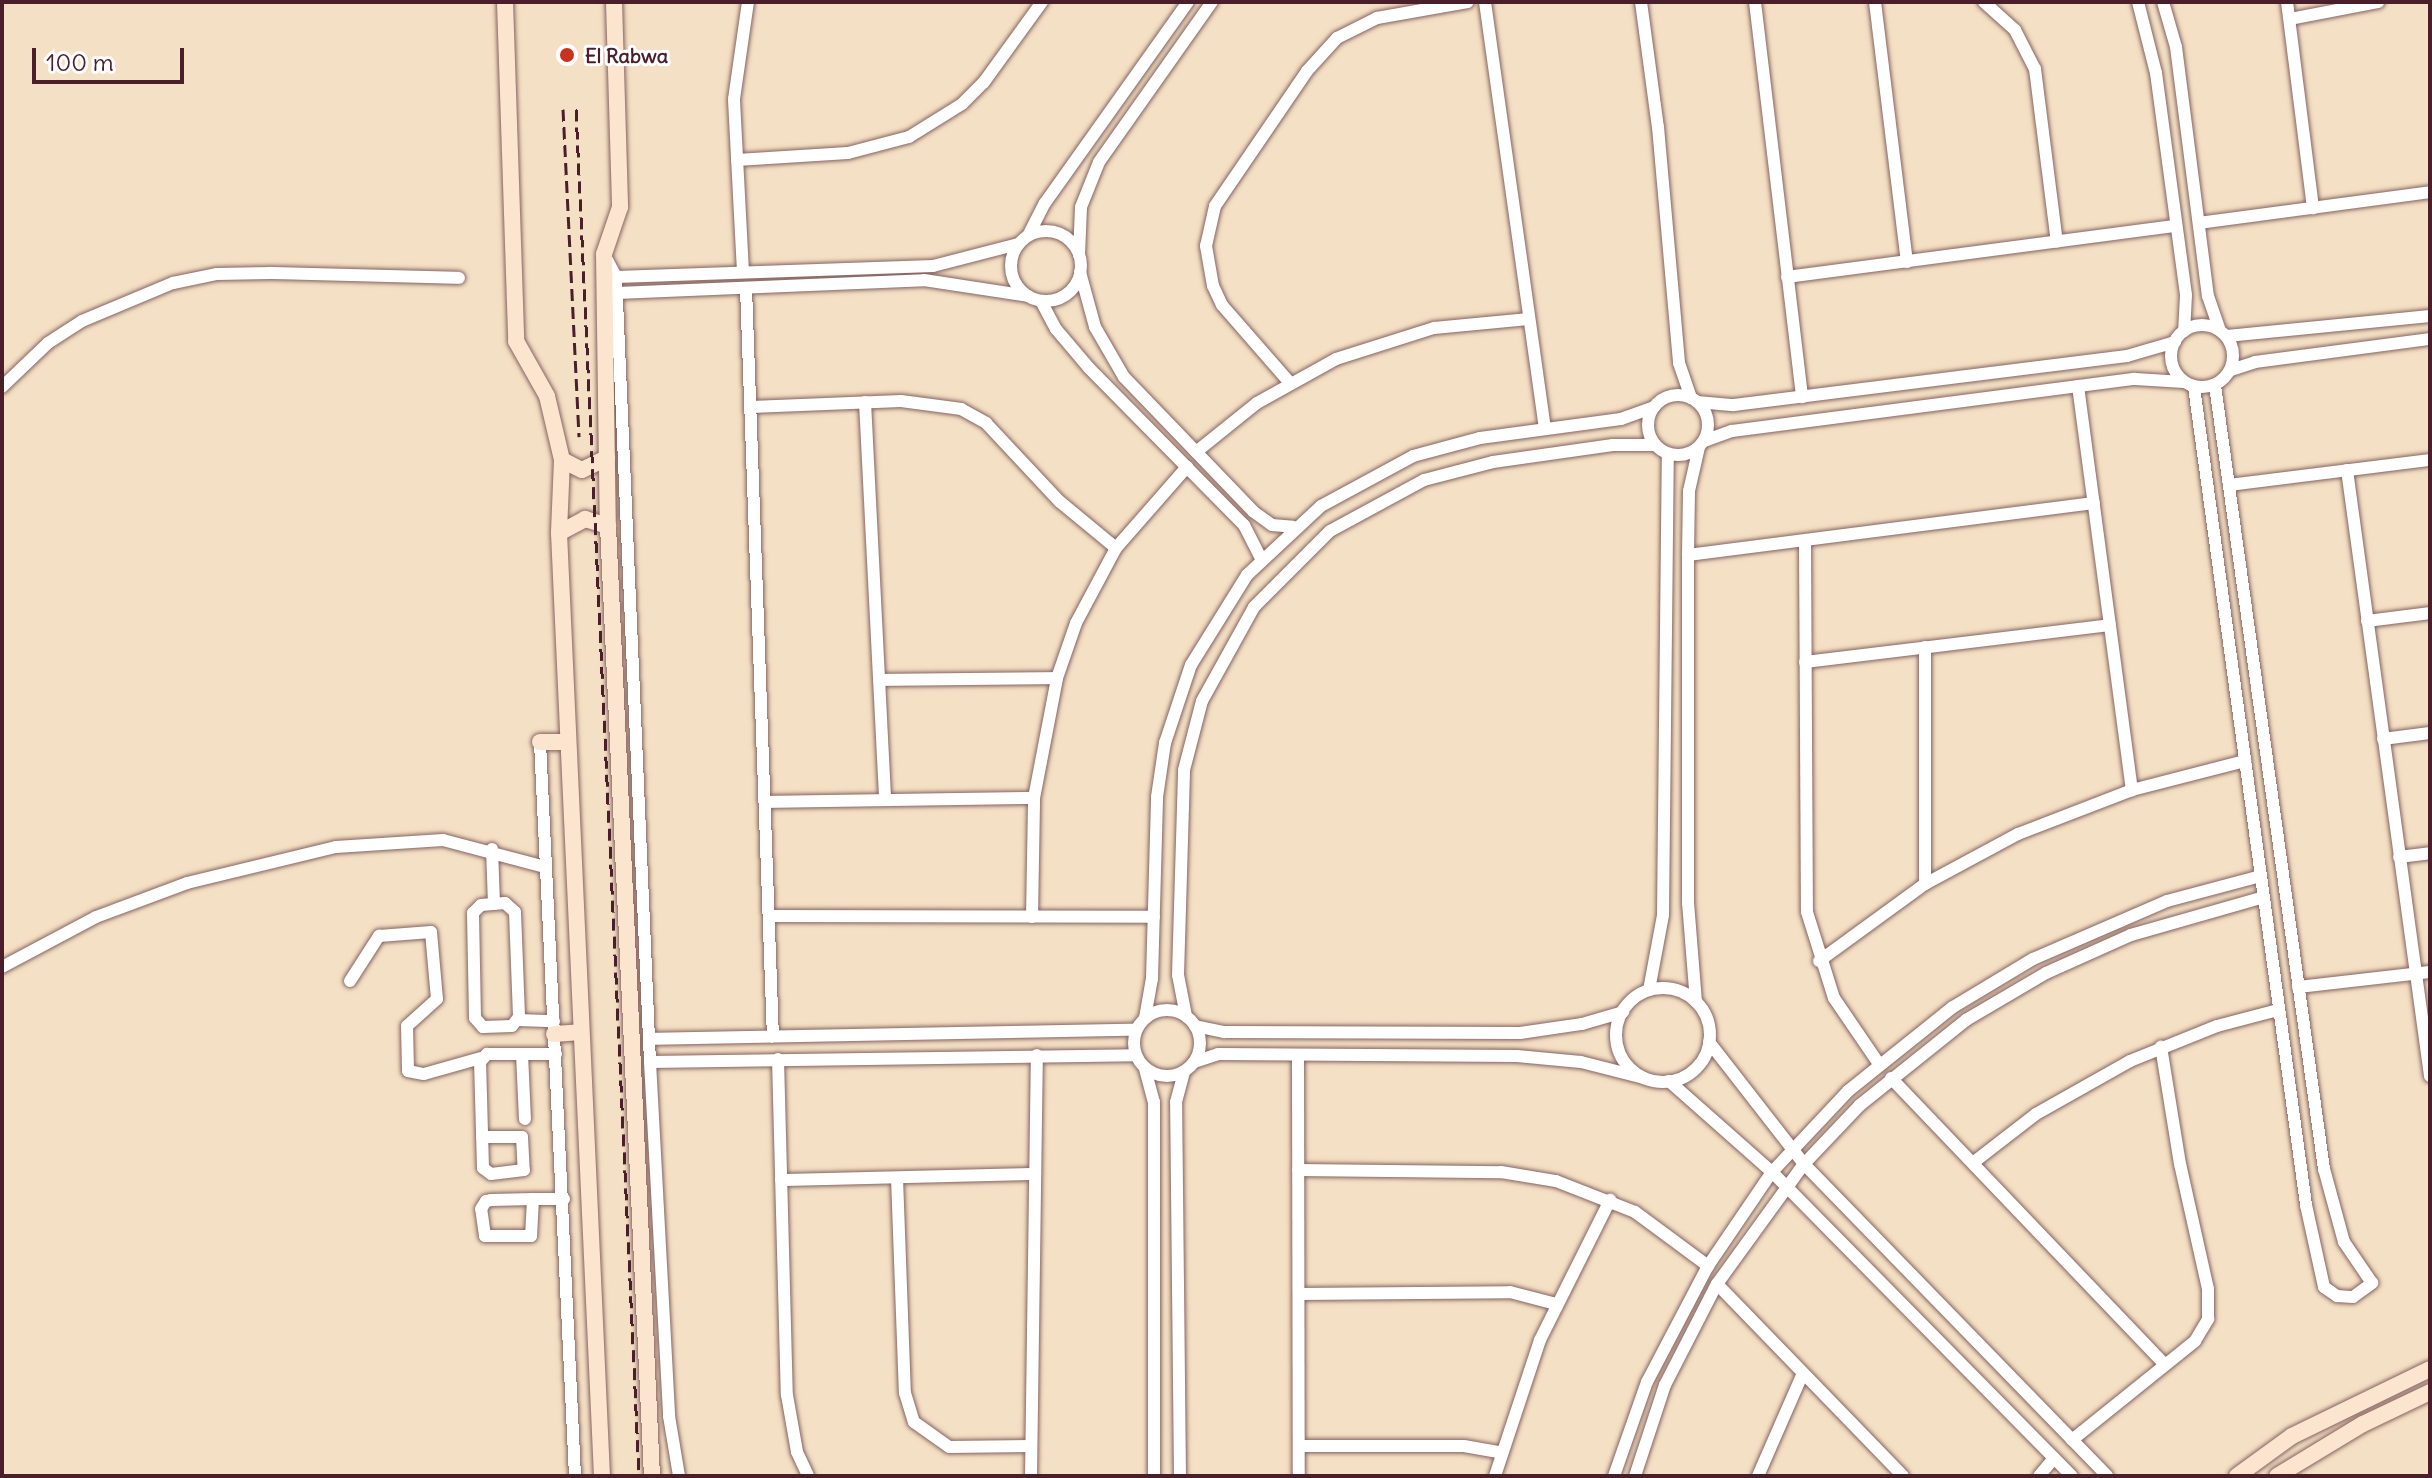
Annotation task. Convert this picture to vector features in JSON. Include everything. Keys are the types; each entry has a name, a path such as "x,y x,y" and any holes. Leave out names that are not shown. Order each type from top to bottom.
{"main road":[{"path":"505,2 516,341 547,396 562,460 559,533 567,742 602,1476"},
{"path":"614,2 620,207 604,254 608,526 652,1476"},
{"path":"562,460 582,470 607,458"},
{"path":"559,533 585,519 608,526"},
{"path":"540,742 567,742"},
{"path":"554,1027 581,1032"},
{"path":"2237,1476 2334,1413 2430,1369"},
{"path":"2277,1476 2363,1424 2430,1392"}],"street":[{"path":"743,272 735,72 748,2"},
{"path":"737,160 848,153 909,137 962,104 984,82 1042,2"},
{"path":"616,277 933,266 1018,244 1029,234 1045,203 1188,2"},
{"path":"1212,2 1099,162 1081,207 1080,272 1095,327 1108,353 1196,452 1262,520 1293,527"},
{"path":"1290,383 1222,305 1213,286 1206,246 1215,206 1307,71 1337,38 1377,18 1468,2"},
{"path":"1485,2 1545,429"},
{"path":"1641,2 1658,127 1679,363 1694,400 1707,416 1689,491 1688,903 1696,1002"},
{"path":"1755,2 1802,397"},
{"path":"1875,2 1907,262"},
{"path":"1984,2 2015,30 2035,69 2057,242"},
{"path":"2138,2 2154,62 2176,226 2184,331"},
{"path":"2163,2 2176,47 2208,296 2232,347 2231,370"},
{"path":"2287,2 2313,208"},
{"path":"2290,19 2378,2"},
{"path":"2199,223 2430,192"},
{"path":"1787,277 2176,226"},
{"path":"1029,234 1059,233 1079,255"},
{"path":"1018,244 1010,267 1028,296"},
{"path":"604,254 616,277 617,293 650,1062 669,1416 679,1476"},
{"path":"1041,301 1071,290 1080,272"},
{"path":"2,387 48,343 82,321 173,283 217,274 270,273 459,278"},
{"path":"617,293 924,280 1028,296 1041,301 1065,342 1250,532 1261,558"},
{"path":"746,288 767,802 773,1037"},
{"path":"2215,385 2298,987 2334,1215 2344,1242 2372,1283 2353,1297 2337,1296 2324,1287 2293,1128 2245,761 2189,384 2172,364 2175,342 2184,331 2208,325 2223,333 2430,316"},
{"path":"1196,452 1290,383 1384,341 1473,322 1529,319"},
{"path":"1654,407 1648,430 1655,445 1668,454 1685,455 1701,444 1732,431 2151,377 2215,385 2231,370 2255,362 2430,339"},
{"path":"1145,1018 1154,917 1157,797 1172,716 1203,641 1261,558 1293,527 1350,487 1413,456 1480,438 1621,419 1654,407 1674,395 1725,406 2127,356 2175,342"},
{"path":"2078,386 2132,790"},
{"path":"751,407 865,402 929,403 975,416 1059,501 1116,548"},
{"path":"865,402 885,799"},
{"path":"1180,1476 1176,1102 1184,1072 1194,1062 1200,1044 1195,1026 1186,1016 1178,975 1184,770 1202,701 1254,607 1330,531 1424,480 1493,462 1613,445 1655,445"},
{"path":"1649,990 1663,915 1668,454"},
{"path":"2229,485 2430,460"},
{"path":"1032,917 1034,798 1057,678 1082,611 1116,548 1187,467"},
{"path":"2347,470 2430,1076"},
{"path":"1688,555 2094,503"},
{"path":"1805,541 1804,863 1807,912 1819,961 1834,998 1879,1064"},
{"path":"2367,621 2430,613"},
{"path":"1805,662 2110,625"},
{"path":"1925,647 1925,884"},
{"path":"879,680 1057,678"},
{"path":"2383,739 2430,733"},
{"path":"540,742 575,1476"},
{"path":"1819,961 1925,884 2018,834 2132,790 2245,761"},
{"path":"767,802 1034,798"},
{"path":"2,967 131,903 279,859 400,840 443,840 492,849 545,867"},
{"path":"492,849 494,904"},
{"path":"2399,857 2430,853"},
{"path":"1614,1476 1647,1382 1708,1266 1772,1172 1879,1064 1966,999 2075,938 2167,901 2261,876"},
{"path":"1635,1476 1665,1385 1717,1284 1804,1164 1891,1078 1966,1020 2060,966 2175,920 2264,897"},
{"path":"508,904 515,912 518,1020 512,1026 487,1027 475,1018 472,916 478,906 508,904"},
{"path":"770,916 1154,917"},
{"path":"350,981 379,936 431,932 437,999 407,1026 408,1071 424,1074 481,1058 556,1054"},
{"path":"2298,987 2430,972"},
{"path":"1195,1026 1217,1032 1541,1032 1623,1012 1649,990 1674,989 1696,1002 1706,1016 1709,1042 1699,1065 1669,1081"},
{"path":"1974,1162 2070,1093 2161,1047 2278,1010"},
{"path":"1154,1476 1154,1102 1145,1069 1136,1055 1136,1030 1145,1018 1158,1011 1186,1016"},
{"path":"1623,1012 1618,1045 1630,1068 1644,1078"},
{"path":"518,1020 554,1027"},
{"path":"649,1039 1136,1030"},
{"path":"1428,1056 1429,1033"},
{"path":"713,1038 715,1061"},
{"path":"1709,1042 1804,1164 2107,1476"},
{"path":"2072,1440 2201,1333 2210,1304 2161,1047"},
{"path":"522,1054 525,1119"},
{"path":"1194,1062 1218,1054 1549,1058 1669,1081 1772,1172 2072,1476"},
{"path":"1031,1476 1037,1055"},
{"path":"650,1062 1136,1055"},
{"path":"1298,1057 1299,1476"},
{"path":"481,1058 482,1137"},
{"path":"778,1059 787,1395 797,1452 808,1476"},
{"path":"1145,1069 1164,1077 1184,1072"},
{"path":"1891,1078 2163,1363"},
{"path":"1298,1170 1501,1172 1556,1181 1610,1200 1660,1228 1708,1266"},
{"path":"781,1180 1035,1174"},
{"path":"897,1178 905,1393 914,1422 949,1447 1031,1446"},
{"path":"533,1199 531,1236 485,1236 481,1209 486,1201 533,1199 564,1199"},
{"path":"1495,1476 1556,1304 1610,1200"},
{"path":"1717,1284 1903,1476"},
{"path":"1299,1294 1510,1292 1556,1304"},
{"path":"1758,1476 1803,1373"},
{"path":"1299,1446 1464,1446 1502,1453"},
{"path":"2039,1476 2054,1458"}],"railway":[{"path":"563,109 579,437"},
{"path":"576,109 639,1476"}],"place":[{"name":"El Rabwa","path":"567,55"}]}
